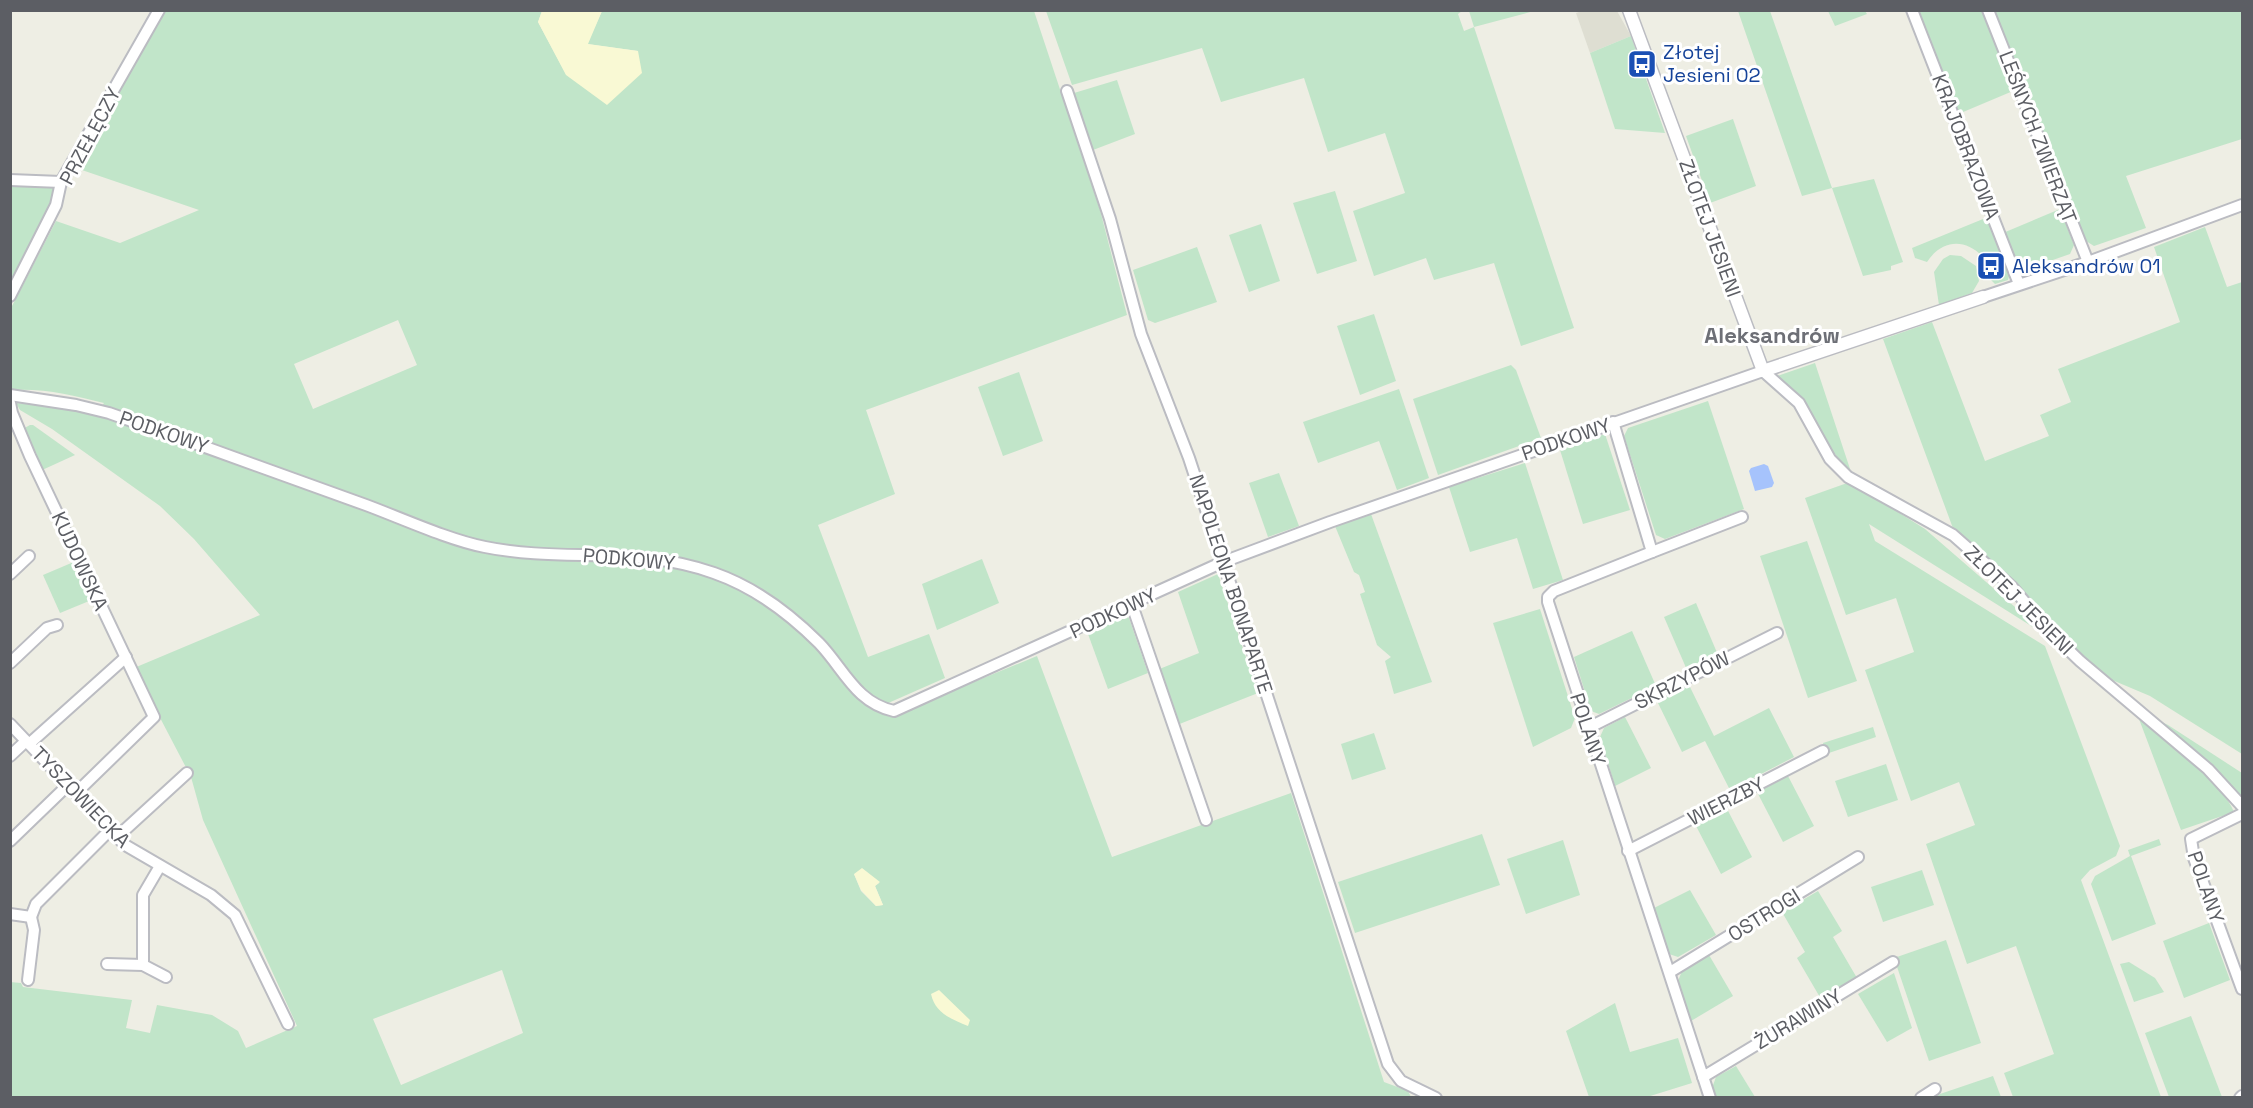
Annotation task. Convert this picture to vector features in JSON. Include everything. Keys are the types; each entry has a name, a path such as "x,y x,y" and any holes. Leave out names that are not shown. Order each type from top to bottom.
{"street":[{"name":"PRZEŁĘCZY","path":"10,296 56,205 61,182 159,10"},
{"name":"ZŁOTEJ JESIENI","path":"1629,10 1763,371 1799,403 1837,468 1848,477 1953,535 2012,587 2051,633 2080,662 2208,769 2242,806"},
{"name":"KRAJOBRAZOWA","path":"1912,10 2019,284"},
{"name":"LEŚNYCH ZWIERZĄT","path":"1988,10 2088,262"},
{"name":"NAPOLEONA BONAPARTE","path":"1067,91 1110,219 1141,334 1189,458 1388,1064 1397,1077 1436,1098"},
{"path":"10,180 61,182"},
{"name":"PODKOWY","path":"10,396 76,405 109,413 483,547 556,554 645,556 674,561 716,573 775,605 820,645 862,696 877,708 894,711 1223,562 1613,422 2088,262 2242,205"},
{"name":"KUDOWSKA","path":"10,403 30,456 154,717 72,789"},
{"path":"1613,422 1652,552 1742,517"},
{"name":"POLANY","path":"1652,552 1554,591 1548,597 1588,728 1710,1098"},
{"path":"10,574 29,556"},
{"path":"1132,605 1206,820"},
{"path":"10,663 47,628 57,625"},
{"name":"SKRZYPÓW","path":"1588,728 1777,633"},
{"path":"10,756 126,657"},
{"name":"TYSZOWIECKA","path":"10,724 114,834 135,852 211,895 234,915 288,1024"},
{"name":"WIERZBY","path":"1628,851 1823,751"},
{"path":"28,980 34,930 31,917 36,904 114,834 187,774"},
{"path":"10,841 72,789"},
{"name":"POLANY","path":"2242,814 2193,836 2191,844 2242,989"},
{"name":"OSTROGI","path":"1670,972 1858,857"},
{"path":"143,965 143,895 160,866"},
{"path":"10,914 31,917"},
{"name":"ŻURAWINY","path":"1703,1077 1893,962"},
{"path":"107,964 143,965 166,977"},
{"path":"1922,1098 1935,1089"}],"shaded area":[{"path":"164,11 542,11 538,22 566,74 638,51 587,44 602,11 1034,11 1100,210 1127,315 866,410 895,494 818,525 868,657 929,634 945,678 886,704 889,717 1037,656 1112,857 1291,793 1384,1082 1408,1091 1411,1097 11,1097 10,982 21,983 23,987 132,1000 126,1028 150,1033 157,1005 212,1015 238,1031 246,1048 297,1026 203,820 191,777 134,668 260,615 194,539 160,506 52,429 20,410 16,403 60,407 95,415 104,403 46,391 11,390 11,308 56,221 120,243 199,210 76,168","holes":["398,320 417,365 313,409 294,364","854,874 879,883 875,886 883,905 876,906 861,891","502,970 523,1033 401,1085 373,1019"]},
{"path":"1046,11 1462,11 1458,14 1464,31 1474,27 1574,328 1521,346 1494,263 1434,280 1426,258 1374,276 1353,211 1405,193 1385,133 1328,152 1304,78 1221,102 1202,48 1072,85"},
{"path":"1469,11 1534,11 1474,27"},
{"path":"1617,11 1631,36 1590,53 1576,13"},
{"path":"1738,11 1770,11 1832,188 1802,196"},
{"path":"1828,11 1865,11 1867,14 1835,26"},
{"path":"1916,11 1982,11 2013,91 1956,115"},
{"path":"1994,11 2242,11 2242,139 2126,176 2146,228 2094,246 2086,241"},
{"path":"1631,36 1665,133 1615,129 1590,53"},
{"path":"1117,80 1135,134 1093,150 1074,93"},
{"path":"1733,119 1756,186 1710,203 1686,136"},
{"path":"1874,179 1903,262 1891,266 1891,270 1863,276 1832,188"},
{"path":"11,183 58,187 57,194 27,255 24,254 11,282"},
{"path":"1335,191 1357,261 1317,274 1293,203"},
{"path":"2060,209 2074,245 2070,254 2018,272 2003,233"},
{"path":"1988,217 2010,273 2008,280 1995,284 1991,280 1994,271 1991,262 1988,263 1974,249 1966,245 1957,244 1941,248 1927,262 1915,258 1912,248"},
{"path":"1261,224 1280,281 1249,292 1229,235"},
{"path":"2205,227 2227,287 2242,282 2242,754 2150,696 2105,677 2054,630 2038,609 1954,531 1883,339 1932,322 1985,461 2049,436 2040,415 2071,402 2058,369 2180,322 2154,247"},
{"path":"1197,247 1217,302 1155,323 1148,320 1133,270"},
{"path":"1950,255 1961,256 1976,266 1979,281 1972,293 1939,305 1934,272 1943,259"},
{"path":"1374,314 1396,381 1360,395 1337,326"},
{"path":"1815,363 1852,475 1832,450 1799,399 1777,376"},
{"path":"1511,365 1516,370 1541,438 1438,475 1413,399"},
{"path":"1019,372 1043,441 1003,456 978,387"},
{"path":"1399,389 1429,478 1397,490 1379,441 1318,463 1303,422"},
{"path":"1708,401 1744,509 1665,539 1656,535 1624,436 1628,428"},
{"path":"30,425 75,455 40,471 21,430"},
{"path":"1605,434 1630,510 1583,524 1560,450"},
{"path":"1525,463 1563,580 1533,589 1517,538 1470,552 1449,487"},
{"path":"1279,473 1299,526 1268,537 1249,483"},
{"path":"1850,482 1925,529 2037,626 2039,631 1869,524 1875,541 2045,646 2120,846 2116,856 2090,870 2081,880 2161,1097 2013,1097 2004,1073 2054,1054 2016,946 1967,964 1926,844 1975,825 1959,782 1911,801 1865,670 1914,652 1896,598 1846,615 1805,498"},
{"path":"1371,514 1432,682 1394,694 1385,661 1391,657 1377,645 1360,594 1365,592 1359,575 1354,572 1335,526"},
{"path":"1807,541 1857,681 1808,698 1760,556"},
{"path":"982,559 999,603 937,630 922,584"},
{"path":"76,561 94,599 60,613 43,575"},
{"path":"1218,574 1258,693 1177,725 1157,670 1199,653 1178,592"},
{"path":"1696,603 1718,655 1687,670 1664,617"},
{"path":"1540,609 1575,718 1571,728 1533,747 1493,623"},
{"path":"1125,616 1129,618 1148,673 1108,689 1088,634"},
{"path":"1632,631 1656,686 1599,714 1591,711 1574,657"},
{"path":"1689,685 1714,736 1769,708 1794,757 1730,790 1705,741 1682,752 1657,701"},
{"path":"1625,717 1651,768 1615,786 1600,737 1604,728"},
{"path":"2153,718 2168,725 2242,773 2242,800"},
{"path":"2139,719 2205,774 2234,812 2181,830"},
{"path":"1873,727 1876,737 1826,754 1823,743"},
{"path":"1374,733 1386,769 1352,780 1341,744"},
{"path":"1886,764 1898,800 1848,817 1835,781"},
{"path":"1788,776 1814,826 1783,842 1757,792"},
{"path":"1726,807 1752,857 1721,874 1695,824"},
{"path":"1482,834 1500,885 1355,933 1338,882"},
{"path":"2159,839 2161,845 2131,856 2156,924 2112,941 2091,884 2095,876 2130,856 2128,850"},
{"path":"1563,840 1580,895 1526,914 1507,859"},
{"path":"1922,870 1934,905 1883,922 1871,887"},
{"path":"1690,890 1716,935 1678,957 1669,954 1654,908"},
{"path":"1818,891 1842,931 1833,937 1857,978 1821,999 1797,958 1805,952 1782,912"},
{"path":"2209,923 2230,980 2184,998 2163,941"},
{"path":"1946,940 1981,1043 1929,1061 1894,958"},
{"path":"1709,955 1733,996 1691,1021 1678,981 1682,971"},
{"path":"2129,962 2155,978 2164,992 2134,1002 2120,964"},
{"path":"1894,973 1912,1028 1887,1042 1858,994"},
{"path":"1615,1003 1630,1052 1678,1038 1692,1083 1647,1097 1589,1097 1566,1031"},
{"path":"2191,1016 2222,1097 2169,1097 2145,1033"},
{"path":"1736,1066 1755,1097 1716,1097 1712,1088 1716,1077"},
{"path":"1993,1076 2001,1097 1936,1097 1940,1094"}],"sand":[{"path":"542,11 602,11 588,44 638,51 642,73 607,105 566,75 538,22"},
{"path":"862,868 880,882 875,886 883,905 876,906 861,890 854,874"},
{"path":"939,990 970,1020 968,1026 940,1011 931,994"}],"water":[{"path":"1764,464 1768,466 1774,483 1772,487 1755,491 1749,471 1751,468"}],"place":[{"name":"Złotej Jesieni 02","path":"1642,64"},
{"name":"Aleksandrów 01","path":"1991,266"}],"district":[{"name":"Aleksandrów","path":"1772,335"}]}
